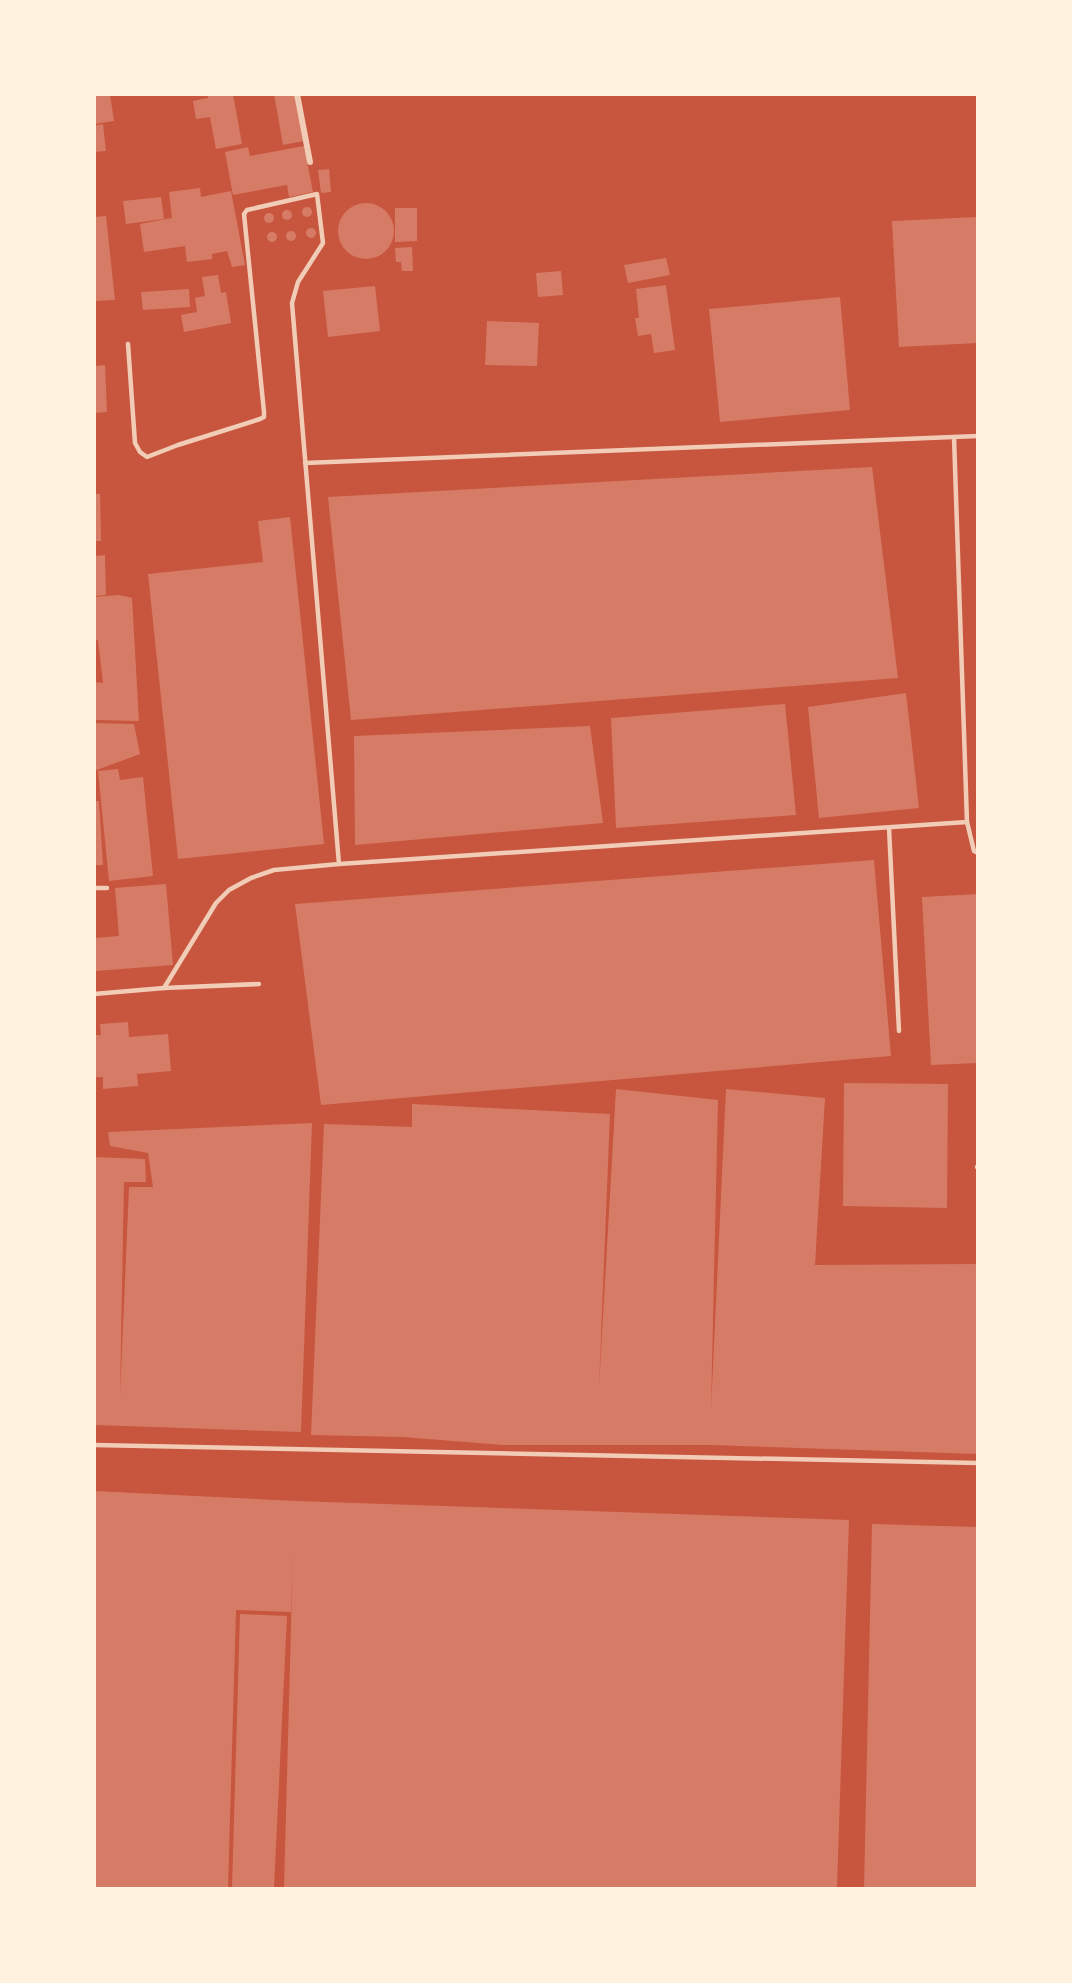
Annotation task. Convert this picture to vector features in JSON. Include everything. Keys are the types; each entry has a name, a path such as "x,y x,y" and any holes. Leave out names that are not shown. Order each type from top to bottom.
{"street":[{"path":"297,94 310,162"}],"lane":[{"path":"128,344 135,443 140,452 147,457 264,417 244,214 247,210 317,194 323,243 298,282 292,303 339,864"},
{"path":"305,462 978,436"},
{"path":"954,437 968,822 974,850 978,853"},
{"path":"164,988 216,903 229,890 251,878 274,870 968,822"},
{"path":"889,828 899,1031"},
{"path":"94,888 107,888"},
{"path":"94,994 259,984"},
{"path":"94,1445 978,1463"}],"building":[{"path":"94,94 110,94 114,121 94,124"},
{"path":"208,94 233,94 242,144 216,149 210,117 196,119 193,101 208,98"},
{"path":"274,94 296,94 304,141 283,145"},
{"path":"103,124 106,151 94,152 94,126"},
{"path":"304,146 313,192 289,197 287,185 233,195 225,152 248,147 250,156"},
{"path":"329,169 331,192 321,193 318,170"},
{"path":"200,188 201,197 231,191 245,265 232,267 227,251 212,254 212,259 187,262 185,246 144,252 140,224 172,218 169,192"},
{"path":"161,197 164,219 126,224 123,201"},
{"path":"366,203 377,205 386,211 392,220 394,231 392,242 386,251 377,257 366,259 355,257 346,251 340,242 338,231 340,220 346,211 355,205"},
{"path":"307,207 311,208 311,216 307,217 303,216 302,212 303,208"},
{"path":"395,208 417,208 417,241 395,242"},
{"path":"287,210 291,211 291,219 287,220 283,219 282,215 283,211"},
{"path":"269,213 273,214 273,222 269,223 265,222 264,218 265,214"},
{"path":"106,216 115,300 94,301 94,217"},
{"path":"978,217 978,343 899,347 892,221"},
{"path":"311,228 315,229 315,237 311,238 307,237 306,233 307,229"},
{"path":"291,231 295,232 295,240 291,241 287,240 286,236 287,232"},
{"path":"272,232 276,233 276,241 272,242 268,241 267,237 268,233"},
{"path":"412,247 413,271 402,271 401,262 396,262 395,248"},
{"path":"666,258 670,275 628,283 624,265"},
{"path":"561,271 563,295 538,297 536,273"},
{"path":"218,275 221,293 226,292 231,323 184,332 181,315 197,312 195,298 205,296 202,277"},
{"path":"666,285 675,350 654,353 651,334 638,336 635,318 639,318 636,289"},
{"path":"375,286 380,331 328,337 323,291"},
{"path":"189,289 190,307 143,310 141,292"},
{"path":"840,297 850,410 720,422 709,309"},
{"path":"487,321 539,323 537,366 485,365"},
{"path":"105,365 107,412 94,413 94,366"},
{"path":"872,467 898,678 351,720 328,497"},
{"path":"94,494 100,494 101,541 94,541"},
{"path":"290,517 324,844 178,859 148,574 263,562 258,521"},
{"path":"105,555 106,595 94,596 95,556"},
{"path":"119,595 132,598 139,721 94,720 94,682 103,683 98,640 94,640 94,597"},
{"path":"906,693 919,808 819,818 808,707"},
{"path":"785,704 796,815 616,828 611,718"},
{"path":"94,723 134,724 140,754 94,771"},
{"path":"590,726 603,823 355,845 354,736"},
{"path":"118,769 120,780 143,777 153,876 109,881 98,771"},
{"path":"94,801 99,801 103,865 94,865"},
{"path":"874,860 891,1056 321,1105 295,904"},
{"path":"166,884 173,965 96,971 94,938 119,936 115,888"},
{"path":"978,894 978,1063 931,1065 922,897"},
{"path":"128,1022 129,1037 168,1034 171,1071 137,1074 138,1086 103,1089 103,1077 94,1077 94,1035 101,1035 100,1024"},
{"path":"844,1083 948,1084 947,1208 843,1206"},
{"path":"616,1089 718,1100 711,1409 726,1089 825,1098 815,1265 978,1264 978,1454 711,1445 503,1445 403,1437 311,1435 324,1124 412,1127 412,1104 610,1114 599,1387"},
{"path":"312,1123 301,1432 94,1425 94,1157 145,1159 146,1182 124,1182 120,1396 129,1187 153,1187 148,1153 110,1146 108,1132"},
{"path":"94,1491 296,1501 849,1520 837,1888 284,1888 293,1552 291,1612 236,1610 228,1888 94,1888"},
{"path":"872,1524 978,1527 978,1888 864,1888"},
{"path":"240,1614 287,1616 274,1888 232,1888"}]}
